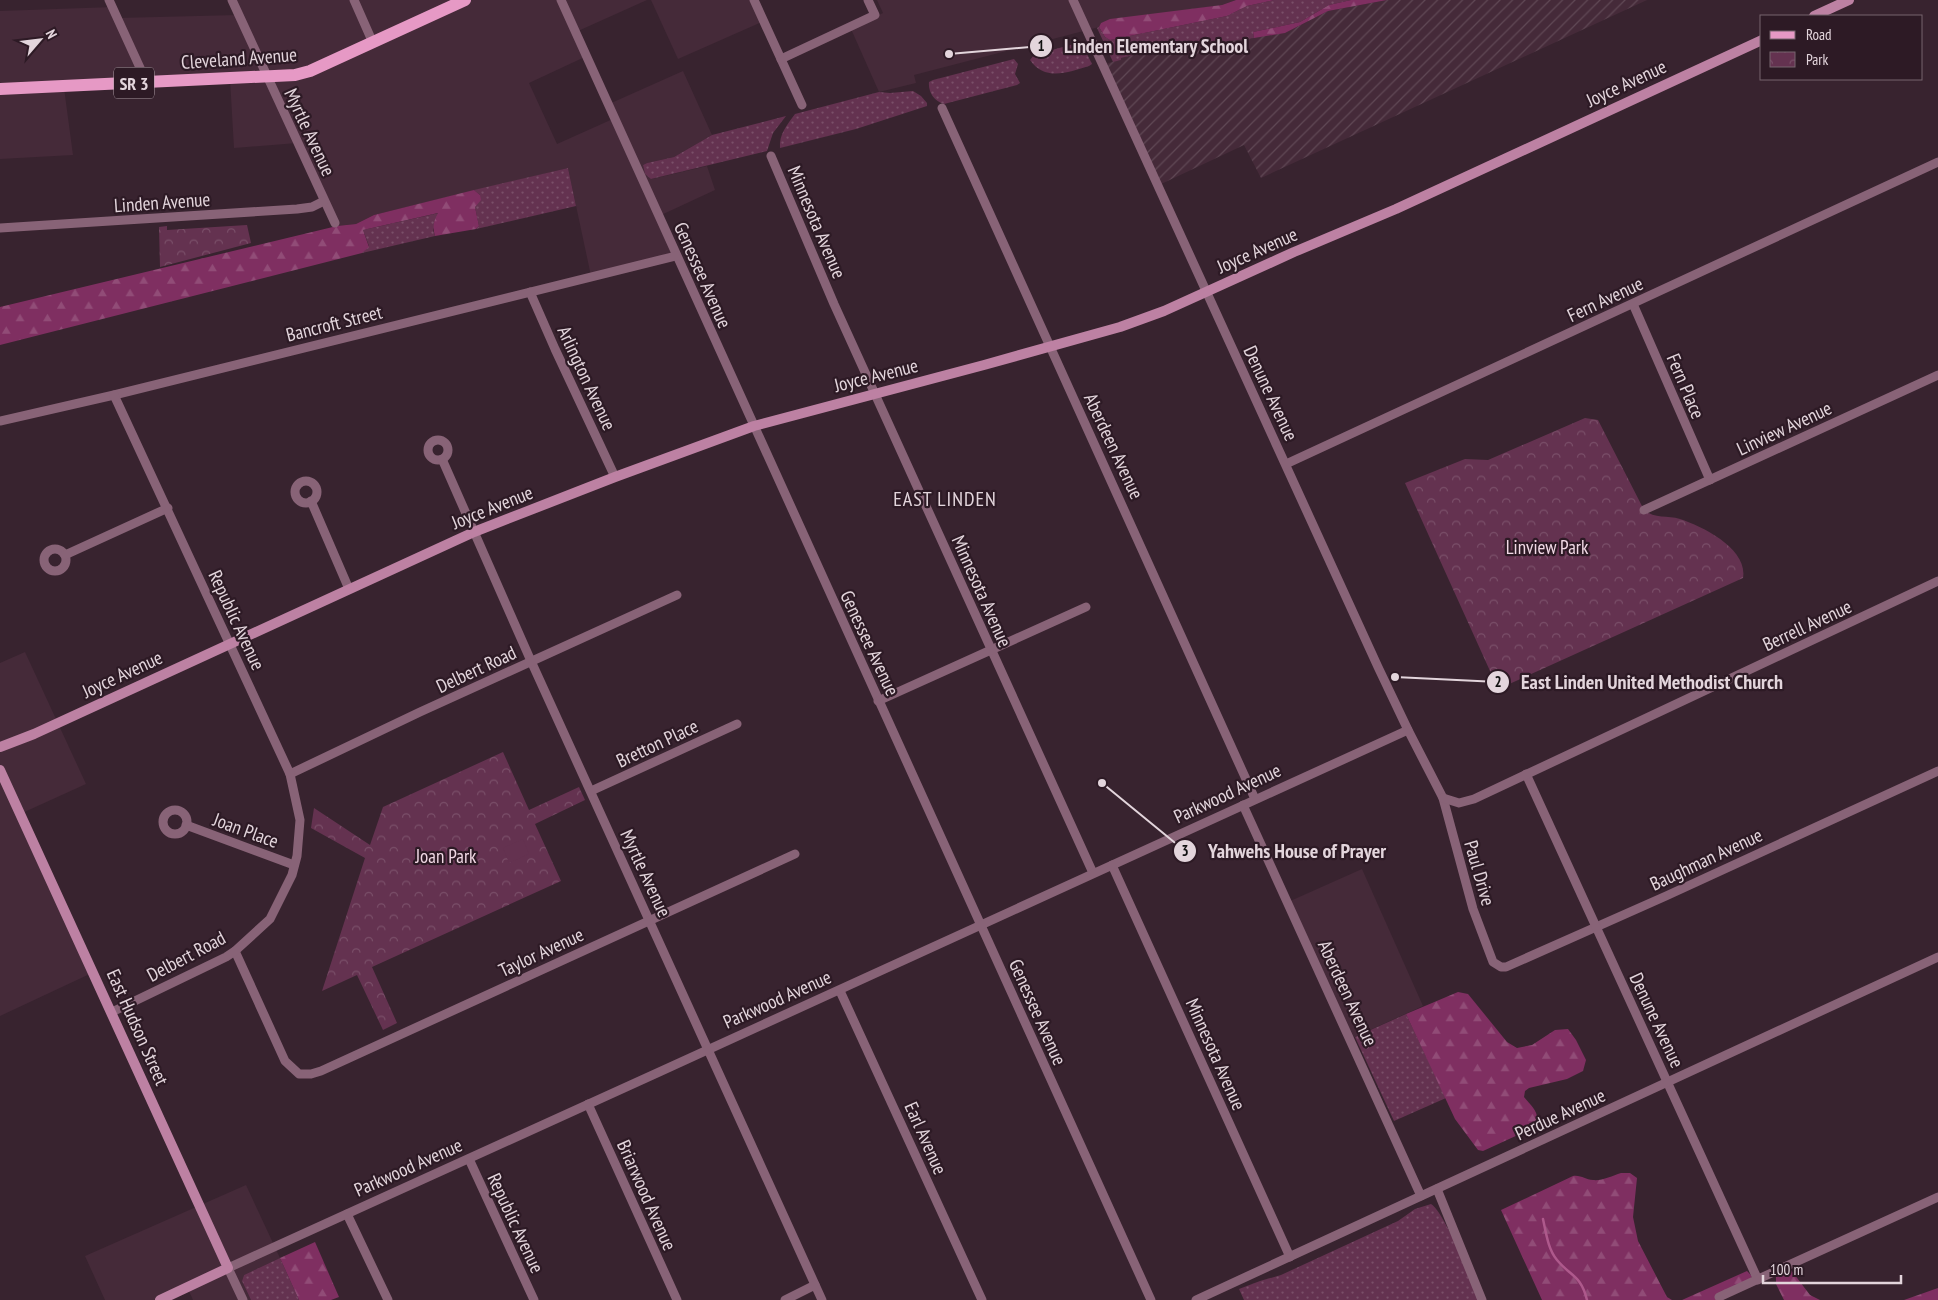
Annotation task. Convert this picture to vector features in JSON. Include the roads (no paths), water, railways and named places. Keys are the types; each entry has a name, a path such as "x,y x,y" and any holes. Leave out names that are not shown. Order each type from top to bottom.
{"main road":[{"name":"Cleveland Avenue","path":"0,89 268,78 295,75 310,71 465,0"}],"street":[{"path":"109,0 147,82"},
{"name":"Myrtle Avenue","path":"232,0 335,223"},
{"path":"354,0 373,42"},
{"name":"Genessee Avenue","path":"561,0 1151,1300"},
{"path":"754,0 802,105"},
{"path":"781,59 875,15 868,0"},
{"name":"Denune Avenue","path":"1073,0 1408,730 1444,798"},
{"path":"1816,15 1849,0"},
{"name":"Joyce Avenue","path":"0,747 34,734 474,532 615,477 754,426 1049,347 1120,327 1164,311 1294,252 1396,209 1760,41"},
{"name":"Aberdeen Avenue","path":"942,108 1256,799"},
{"name":"Minnesota Avenue","path":"771,156 834,304 1093,873"},
{"name":"Fern Avenue","path":"1286,464 1938,162"},
{"name":"Linden Avenue","path":"0,228 298,209 312,207 324,201"},
{"name":"Bancroft Street","path":"0,421 114,395 676,256"},
{"name":"Arlington Avenue","path":"530,292 615,477"},
{"name":"Fern Place","path":"1633,304 1710,480"},
{"name":"Linview Avenue","path":"1644,510 1938,375"},
{"name":"Republic Avenue","path":"114,395 290,774 300,820 297,856 294,865"},
{"name":"Myrtle Avenue","path":"442,460 531,661 822,1300"},
{"path":"311,501 349,589"},
{"path":"65,555 168,508"},
{"name":"Berrell Avenue","path":"1444,798 1459,803 1474,799 1938,582"},
{"name":"Delbert Road","path":"290,774 677,594"},
{"path":"878,701 1086,607"},
{"name":"Bretton Place","path":"591,791 737,724"},
{"name":"Parkwood Avenue","path":"160,1300 1408,730"},
{"name":"East Hudson Street","path":"0,770 243,1300"},
{"name":"Baughman Avenue","path":"1490,955 1498,966 1506,967 1666,896 1938,770"},
{"name":"Denune Avenue","path":"1526,774 1758,1280"},
{"name":"Paul Drive","path":"1444,798 1473,909 1490,955"},
{"name":"Aberdeen Avenue","path":"1244,805 1421,1196"},
{"name":"Joan Place","path":"186,825 294,865"},
{"name":"Taylor Avenue","path":"235,951 285,1061 299,1074 311,1074 795,854"},
{"name":"Delbert Road","path":"112,1012 235,951 270,919 292,876 294,865"},
{"name":"Minnesota Avenue","path":"1112,865 1290,1257"},
{"name":"Perdue Avenue","path":"1196,1300 1938,957"},
{"name":"Earl Avenue","path":"840,991 982,1300"},
{"name":"Briarwood Avenue","path":"588,1104 677,1300"},
{"name":"Republic Avenue","path":"469,1159 534,1300"},
{"path":"1437,1189 1482,1300"},
{"path":"1719,1298 1938,1196"},
{"path":"347,1214 388,1300"},
{"path":"784,1300 815,1285"}],"waterway":[{"path":"1543,1219 1551,1251 1562,1266 1579,1281 1587,1300"}],"place":[{"name":"Linden Elementary School","path":"949,54"},
{"name":"East Linden United Methodist Church","path":"1395,677"},
{"name":"Yahwehs House of Prayer","path":"1102,783"}],"district":[{"name":"EAST LINDEN","path":"945,499"}],"park label":[{"name":"Linview Park","path":"1547,547"},
{"name":"Joan Park","path":"446,856"}]}
